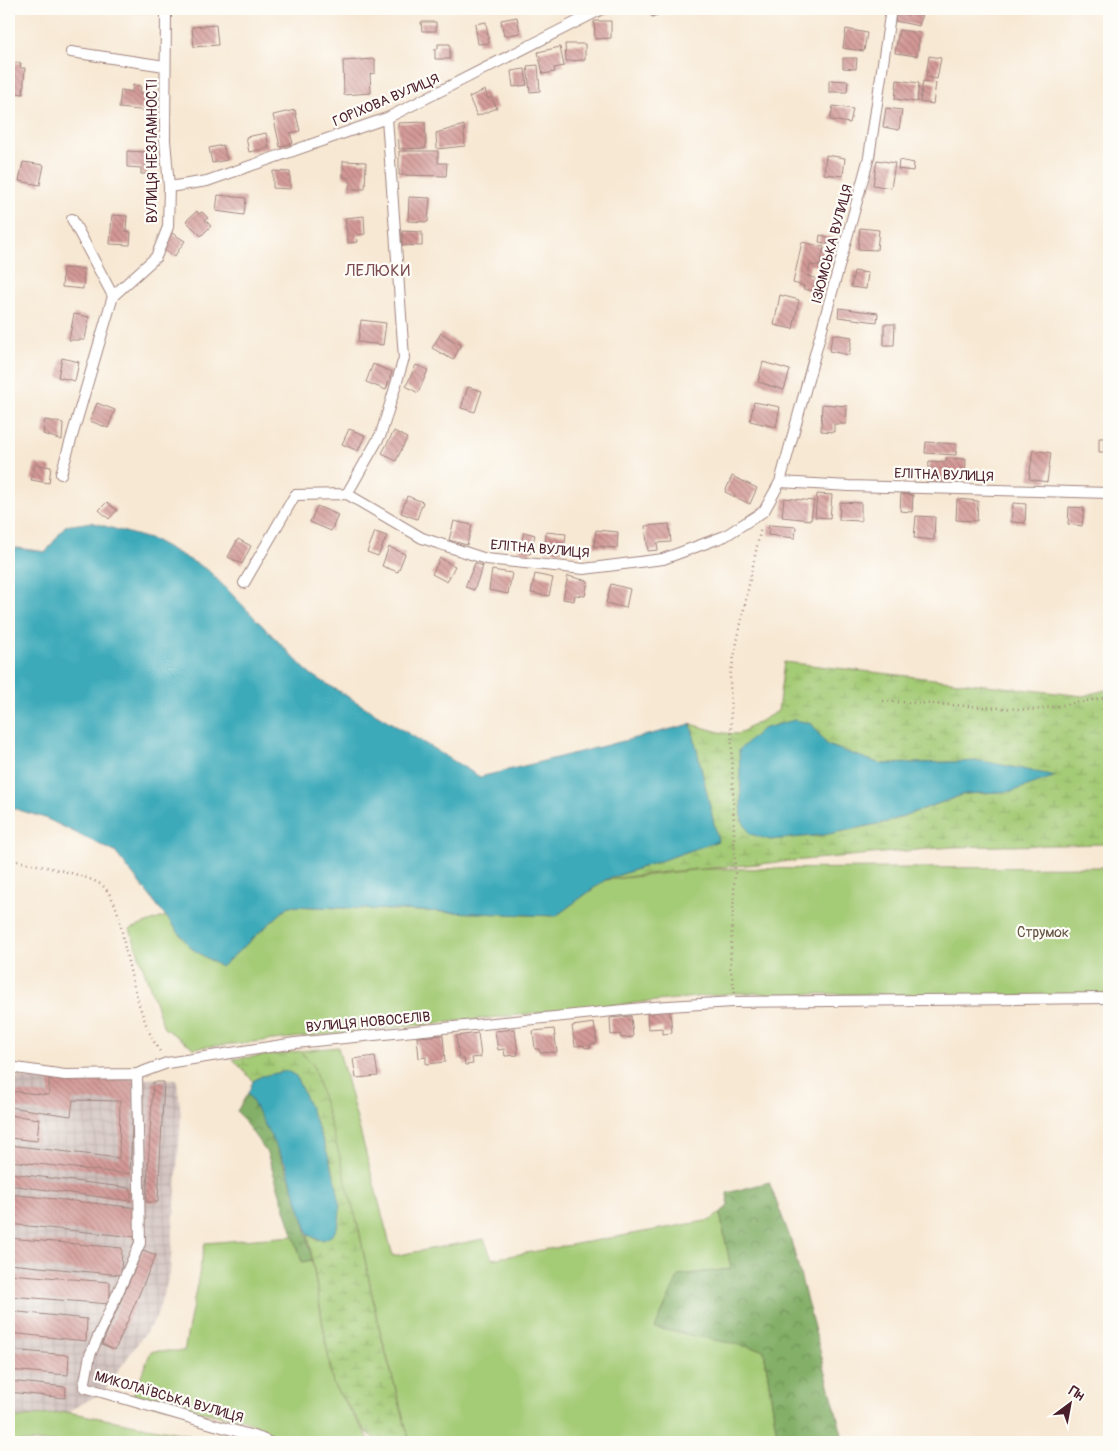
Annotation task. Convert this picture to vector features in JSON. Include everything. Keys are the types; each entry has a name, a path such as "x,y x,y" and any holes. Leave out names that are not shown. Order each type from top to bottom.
{"street":[{"name":"ВУЛИЦЯ НЕЗЛАМНОСТІ","path":"112,296 156,257 168,227 169,187 165,140 166,9"},
{"name":"ГОРІХОВА ВУЛИЦЯ","path":"169,187 207,181 387,118 602,9"},
{"name":"ІЗЮМСЬКА ВУЛИЦЯ","path":"780,482 869,157 891,9"},
{"path":"71,52 165,66"},
{"path":"244,583 295,495 347,494 381,434 404,358 387,118"},
{"path":"61,474 112,296 72,219"},
{"name":"ЕЛІТНА ВУЛИЦЯ","path":"347,494 422,538 486,559 584,569 663,559 725,536 764,511 780,482 1109,494"},
{"name":"ВУЛИЦЯ НОВОСЕЛІВ","path":"9,1067 65,1075 137,1074 167,1062 295,1043 653,1007 733,1002 1109,998"},
{"name":"МИКОЛАЇВСЬКА ВУЛИЦЯ","path":"137,1074 140,1243 90,1355 84,1387 251,1435 269,1442"}],"path":[{"path":"733,1002 735,993 730,966 735,873 730,676 764,511"},
{"path":"883,701 1034,710 1109,697"},
{"path":"9,856 13,860 70,872 104,886 116,907 131,974 153,1042 167,1062"}],"shaded area":[{"path":"9,1078 177,1079 181,1115 170,1274 156,1318 103,1392 64,1414 9,1419"}],"green space":[{"path":"784,662 1083,696 1109,689 1109,844 951,847 656,873 605,880 717,841 691,724 723,733 738,734 778,711","holes":["811,723 827,745 881,764 983,761 1013,791 965,794 887,822 824,835 770,840"]},
{"name":"Струмок","path":"1109,867 1109,997 735,993 194,1048 164,1028 130,929 166,916 191,948 221,967 289,906 556,916 605,880 701,869"},
{"path":"338,1047 393,1256 484,1239 492,1259 711,1220 720,1213 731,1269 679,1275 764,1350 778,1442 410,1442 377,1319 359,1230 313,1065 300,1051"},
{"path":"300,1051 313,1065 338,1150 359,1230 378,1325 410,1442 380,1442 366,1432 333,1384 308,1234 318,1240 262,1076 253,1081 233,1059"},
{"path":"248,1093 270,1133 288,1174 302,1216 312,1260 302,1262 267,1153 237,1111"},
{"path":"769,1182 791,1240 844,1442 778,1442 764,1350 655,1328 679,1275 731,1269 720,1213 728,1206 727,1193"},
{"path":"294,1236 302,1262 312,1260 333,1384 371,1442 281,1442 243,1419 131,1401 151,1351 184,1351 205,1243"},
{"path":"67,1412 190,1435 189,1442 9,1442 9,1419"}],"water":[{"path":"91,522 156,541 208,570 309,673 480,777 691,724 718,841 605,880 556,916 289,906 221,967 191,948 115,852 45,818 9,807 9,547 46,552 65,526"},
{"path":"794,720 811,723 827,745 881,764 983,761 1056,776 1013,791 965,794 887,822 824,835 770,840 750,834 742,820 739,750 762,729"},
{"path":"287,1071 296,1076 320,1132 336,1181 339,1222 332,1235 323,1240 308,1234 286,1165 248,1093 253,1081 262,1076"}],"building":[{"path":"117,9 149,9 149,13 117,11"},
{"path":"649,9 673,9 652,17"},
{"path":"910,9 923,9 919,26 895,21 896,13 909,15"},
{"path":"517,17 520,33 504,36 501,20"},
{"path":"594,21 611,21 611,38 595,39"},
{"path":"421,22 436,22 436,31 422,31"},
{"path":"486,22 489,43 478,44 475,24"},
{"path":"216,25 218,45 194,47 192,27"},
{"path":"846,29 867,33 864,51 843,48"},
{"path":"899,30 920,33 917,56 895,53"},
{"path":"438,44 450,44 450,59 435,59 435,49 438,49"},
{"path":"565,44 585,44 585,60 566,61"},
{"path":"560,47 564,66 554,68 555,72 543,74 538,52"},
{"path":"929,56 941,58 937,79 926,77"},
{"path":"843,58 857,58 856,69 843,68"},
{"path":"375,59 375,73 370,74 371,93 344,95 343,61"},
{"path":"14,63 21,63 20,68 25,68 23,94 9,92 9,67 13,67"},
{"path":"538,65 540,91 530,92 527,66"},
{"path":"525,69 527,85 513,87 511,71"},
{"path":"829,80 848,81 847,92 829,92"},
{"path":"897,80 919,83 917,102 895,99"},
{"path":"923,81 936,83 933,104 920,102"},
{"path":"133,85 141,86 140,93 152,95 150,111 119,108 121,90 132,92"},
{"path":"485,90 488,99 492,97 497,108 477,116 469,97"},
{"path":"833,106 853,109 850,123 830,120"},
{"path":"886,108 902,110 899,130 883,127"},
{"path":"295,110 300,131 290,133 293,143 280,147 273,115"},
{"path":"425,122 426,148 399,149 398,123"},
{"path":"464,125 465,146 437,149 436,133"},
{"path":"266,133 269,148 249,152 246,137"},
{"path":"223,145 227,160 212,163 209,148"},
{"path":"127,151 147,152 147,174 141,174 141,168 127,167"},
{"path":"399,151 438,151 438,163 447,163 446,176 399,175"},
{"path":"826,155 845,158 843,176 824,174"},
{"path":"877,160 895,163 891,188 873,185"},
{"path":"899,160 914,163 913,171 898,169"},
{"path":"343,161 366,162 365,189 349,189 350,178 343,177"},
{"path":"23,162 44,165 40,185 19,181"},
{"path":"273,171 290,172 290,189 273,188"},
{"path":"218,195 246,198 244,215 216,211"},
{"path":"409,197 430,198 428,222 408,221"},
{"path":"197,211 199,214 202,212 208,218 205,220 211,226 201,236 186,221"},
{"path":"112,215 127,216 126,231 131,232 130,245 110,244"},
{"path":"364,216 365,234 357,235 358,242 348,243 345,218"},
{"path":"860,228 879,230 877,250 858,249"},
{"path":"402,231 422,232 422,246 402,245"},
{"path":"172,233 185,241 174,257 162,249"},
{"path":"820,235 834,238 832,245 819,242"},
{"path":"802,242 824,247 820,266 810,265 808,276 817,279 814,291 803,289 804,286 793,283"},
{"path":"63,268 84,269 83,289 62,287"},
{"path":"854,271 868,273 866,289 851,287"},
{"path":"780,295 799,300 793,329 774,325"},
{"path":"839,308 878,313 877,322 838,317"},
{"path":"74,314 89,317 85,340 69,340"},
{"path":"361,320 386,323 383,345 358,342"},
{"path":"884,324 895,324 894,345 884,345"},
{"path":"441,333 461,345 453,360 432,348"},
{"path":"833,334 852,337 849,355 829,351"},
{"path":"62,358 79,362 75,381 58,377"},
{"path":"763,362 790,370 784,390 758,382"},
{"path":"373,364 392,372 386,390 366,382"},
{"path":"416,365 428,370 418,393 406,386"},
{"path":"468,387 482,391 475,412 461,408"},
{"path":"754,402 780,407 776,427 750,421"},
{"path":"97,403 115,410 108,428 90,421"},
{"path":"822,404 847,406 846,424 834,424 834,432 821,431"},
{"path":"45,420 63,423 62,440 43,434"},
{"path":"349,429 365,435 358,451 342,444"},
{"path":"394,431 407,438 396,461 382,453"},
{"path":"1099,438 1109,438 1109,452 1099,452"},
{"path":"926,442 956,444 956,455 925,453"},
{"path":"1033,450 1051,453 1047,482 1029,479"},
{"path":"946,458 966,459 965,478 945,477 944,483 928,482 929,461 946,462"},
{"path":"35,464 51,467 49,483 31,480"},
{"path":"732,476 757,488 750,504 725,492"},
{"path":"817,494 832,495 830,518 815,517"},
{"path":"901,494 913,495 912,512 900,511"},
{"path":"407,496 423,502 417,519 401,513"},
{"path":"784,498 814,501 811,520 782,517"},
{"path":"957,499 978,501 977,521 956,520"},
{"path":"107,502 117,510 109,519 99,510"},
{"path":"840,502 861,503 861,521 839,520"},
{"path":"1013,503 1026,504 1025,523 1011,522"},
{"path":"317,506 338,515 331,531 310,522"},
{"path":"1069,507 1084,508 1082,526 1068,524"},
{"path":"916,516 935,517 934,540 914,538"},
{"path":"454,521 472,525 467,545 449,540"},
{"path":"669,524 671,542 657,543 658,550 648,551 645,526"},
{"path":"769,525 796,527 795,538 768,535"},
{"path":"596,530 618,532 617,548 594,546"},
{"path":"375,532 387,536 378,556 367,552"},
{"path":"524,532 535,535 530,554 519,551"},
{"path":"546,532 566,534 564,551 545,549"},
{"path":"238,539 251,546 242,564 228,557"},
{"path":"389,547 405,554 398,572 382,566"},
{"path":"440,558 455,566 447,582 432,574"},
{"path":"475,563 483,566 474,590 465,587"},
{"path":"492,570 512,573 508,594 489,590"},
{"path":"535,574 553,578 549,596 531,593"},
{"path":"568,576 588,581 585,596 575,595 574,601 563,599"},
{"path":"611,584 630,589 626,608 606,603"},
{"path":"670,1010 672,1033 663,1034 663,1028 648,1029 647,1012"},
{"path":"631,1016 633,1037 621,1038 620,1034 611,1035 610,1018"},
{"path":"594,1023 597,1043 590,1044 591,1047 585,1048 584,1045 575,1046 572,1026"},
{"path":"515,1029 518,1055 505,1056 504,1049 498,1050 495,1031"},
{"path":"554,1029 557,1052 540,1053 539,1049 535,1049 533,1031"},
{"path":"478,1033 481,1057 472,1058 473,1064 465,1065 464,1059 459,1059 456,1036"},
{"path":"443,1035 445,1062 426,1064 426,1057 419,1058 417,1037"},
{"path":"375,1056 378,1076 356,1078 353,1059"},
{"path":"49,1079 134,1080 130,1174 9,1161 9,1145 119,1158 120,1101 73,1100 71,1116 9,1107 9,1091 49,1095"},
{"path":"153,1082 164,1082 158,1202 146,1202"},
{"path":"9,1115 39,1119 37,1141 9,1138"},
{"path":"9,1173 131,1188 131,1201 9,1185"},
{"path":"9,1194 138,1208 135,1237 9,1224"},
{"path":"9,1238 122,1248 121,1275 9,1264"},
{"path":"143,1250 156,1255 115,1350 102,1344"},
{"path":"9,1274 110,1282 110,1304 9,1296"},
{"path":"9,1311 87,1319 86,1341 9,1333"},
{"path":"9,1350 69,1355 68,1375 9,1370"},
{"path":"9,1381 66,1387 65,1398 9,1392"}],"district":[{"name":"ЛЕЛЮКИ","path":"378,271"}]}
